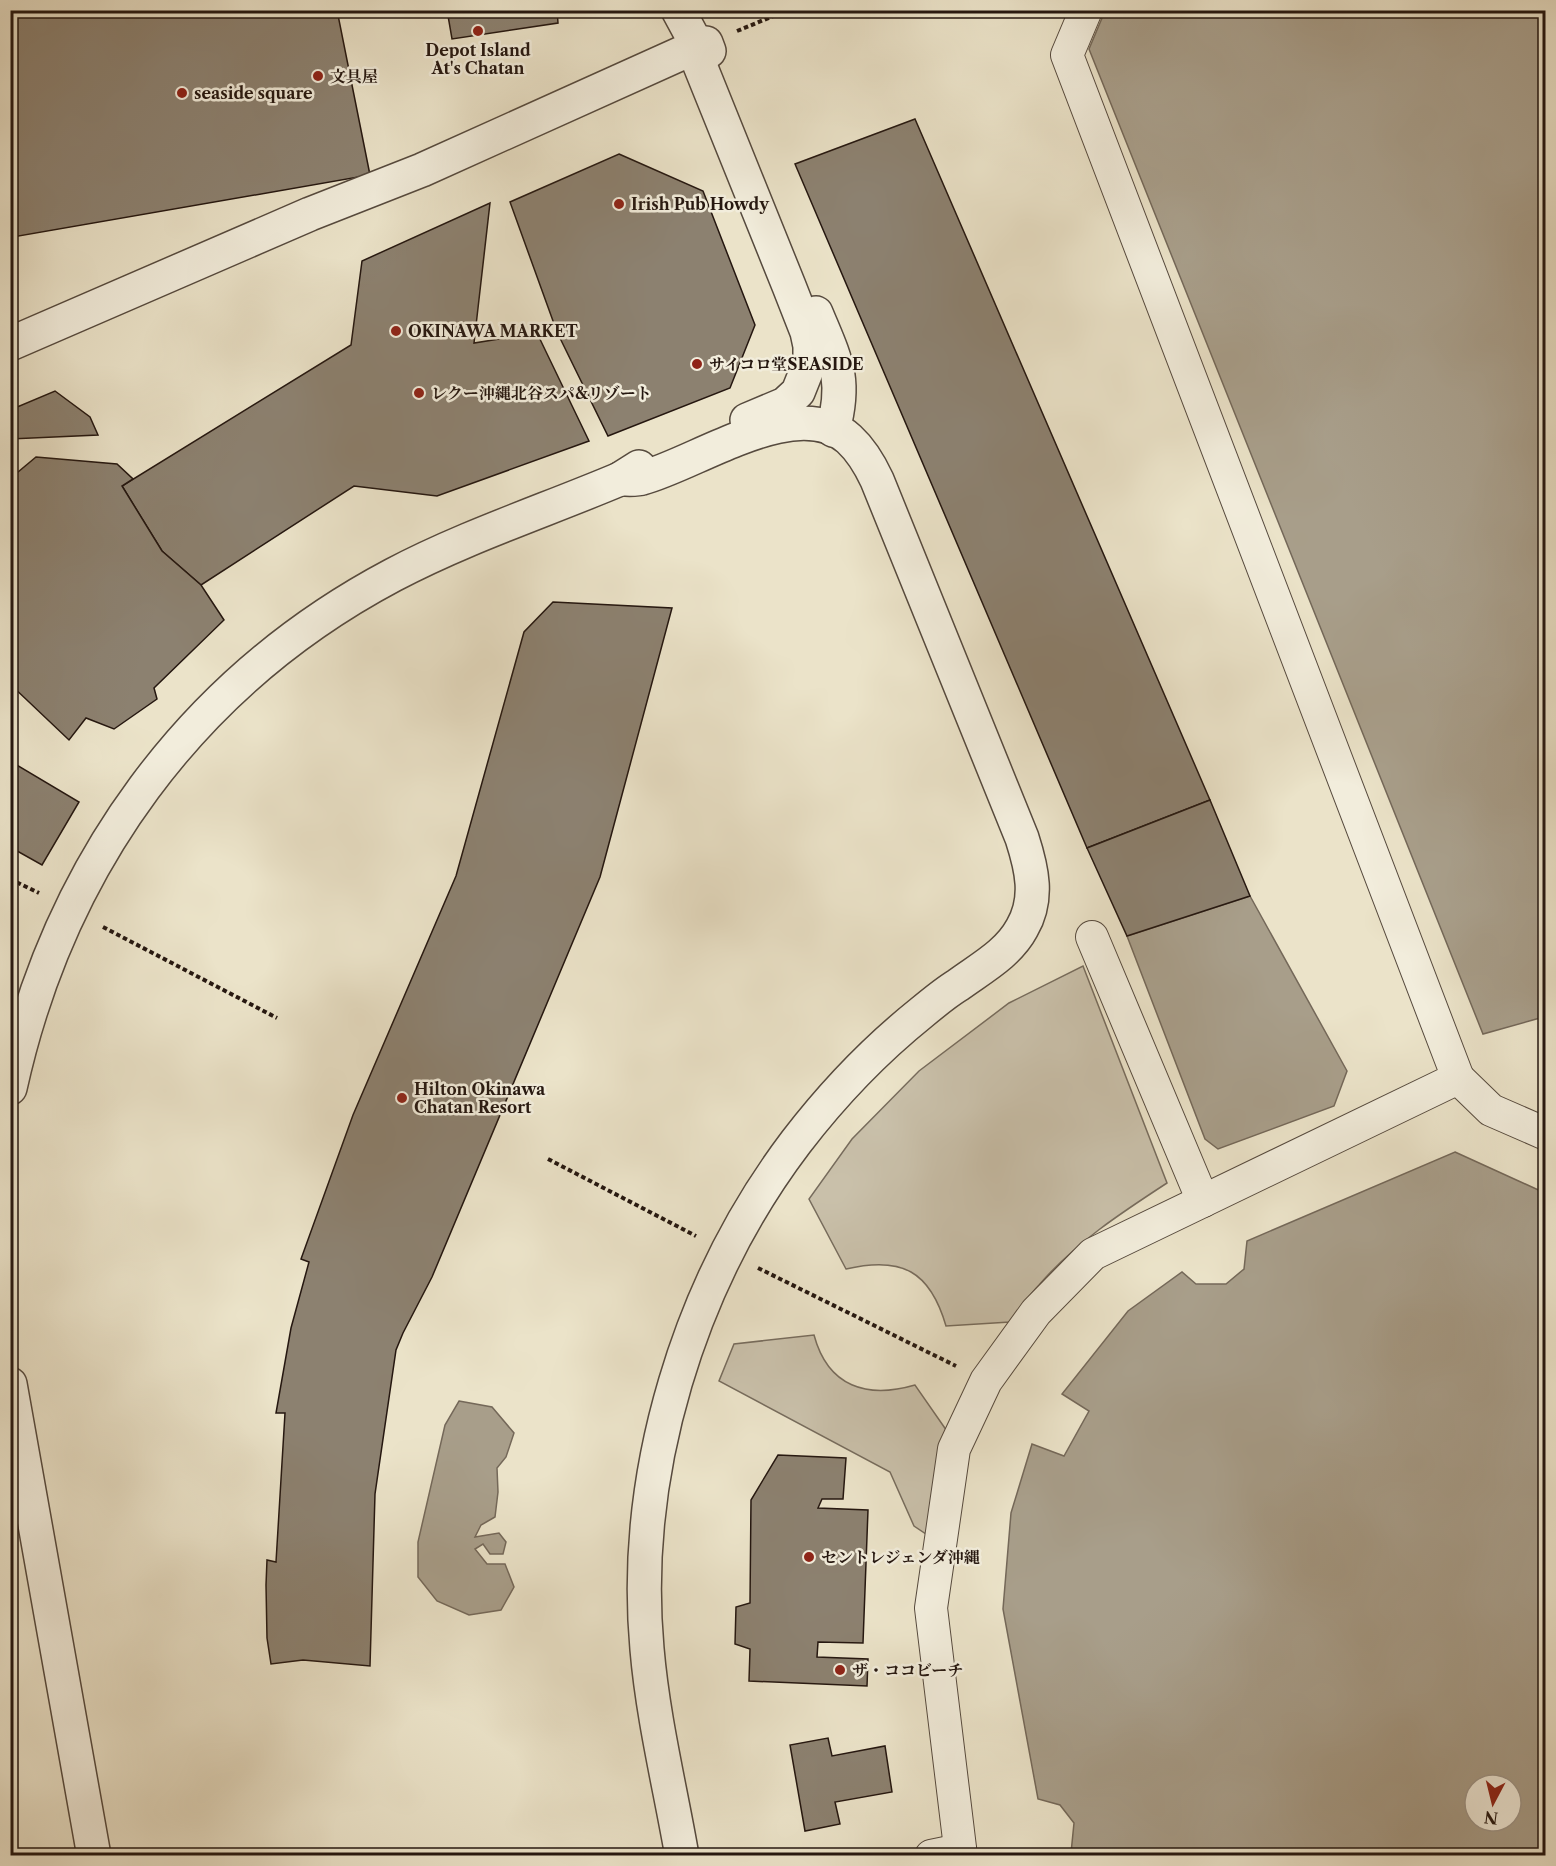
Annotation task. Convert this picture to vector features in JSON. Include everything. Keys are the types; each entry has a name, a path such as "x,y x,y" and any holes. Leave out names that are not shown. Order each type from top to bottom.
{"street":[{"path":"678,10 699,46 837,367 840,383 839,403 833,430"},
{"path":"1086,10 1067,55 1458,1078 1491,1110 1545,1134"},
{"path":"10,344 310,214 422,170 699,46"},
{"path":"10,1088 28,1018 51,952 90,870 145,785 179,743 217,703 279,648 325,615 369,588 443,551 620,478 636,468 785,404 798,392 810,362 807,332 699,46"},
{"path":"620,478 641,479 756,432 780,426 801,423 833,430 849,439 861,452 877,480 1022,838 1033,876 1029,914 1022,928 1004,952 954,987 902,1029 852,1078 796,1142 737,1233 715,1277 687,1345 658,1455 646,1561 647,1649 660,1743 682,1856"},
{"path":"1092,937 1203,1201"},
{"path":"951,1854 931,1608 954,1449 986,1381 1036,1312 1093,1254 1458,1078"},
{"path":"10,1384 94,1856"}],"path":[{"path":"699,46 788,10"},
{"path":"10,879 39,893"},
{"path":"97,924 277,1018"},
{"path":"548,1159 702,1240"},
{"path":"751,1264 986,1381"}],"shaded area":[{"path":"1105,11 1545,11 1545,1030 1540,1018 1483,1034 1089,49"},
{"path":"1250,896 1347,1071 1334,1106 1218,1149 1205,1139 1127,936"},
{"path":"1083,966 1167,1183 1083,1242 1035,1289 1010,1322 946,1326 932,1292 911,1272 883,1265 866,1265 846,1269 809,1199 852,1139 919,1071 1009,1003"},
{"path":"1455,1152 1545,1193 1545,1855 1068,1855 1071,1853 1074,1823 1060,1805 1038,1799 1003,1609 1011,1513 1032,1444 1064,1456 1089,1411 1062,1394 1128,1311 1182,1272 1196,1284 1226,1284 1244,1269 1247,1241"},
{"path":"814,1335 820,1353 829,1367 852,1385 881,1390 915,1385 949,1434 929,1536 914,1526 890,1472 719,1381 734,1344"},
{"path":"459,1401 492,1407 514,1433 506,1457 497,1468 498,1492 495,1517 481,1525 475,1537 499,1533 506,1542 503,1554 490,1554 483,1544 475,1549 487,1564 505,1564 514,1587 501,1610 469,1615 437,1601 418,1577 418,1542 445,1425"}],"building":[{"name":"seaside square","path":"10,10 337,10 370,175 13,237 10,224"},
{"name":"Depot Island At's Chatan","path":"447,10 557,10 558,23 452,39"},
{"path":"915,119 1210,800 1087,848 795,164"},
{"path":"619,154 703,191 755,325 730,388 608,436 557,332 510,202"},
{"name":"レクー沖縄北谷スパ&リゾート","path":"490,203 474,343 537,333 589,441 437,496 354,486 201,585 162,551 122,486 351,345 362,261"},
{"path":"55,391 90,417 98,435 10,439 10,410"},
{"path":"36,457 117,464 133,479 122,486 162,551 201,585 224,620 154,688 157,699 114,729 86,718 69,740 10,684 10,464 18,472"},
{"path":"553,602 672,608 600,877 432,1277 396,1350 375,1494 370,1666 303,1660 271,1664 267,1638 267,1560 276,1562 285,1413 276,1413 291,1328 309,1262 301,1259 353,1115 456,876 524,632"},
{"path":"10,761 79,802 42,865 10,847"},
{"path":"1210,800 1250,896 1127,936 1087,848"},
{"name":"セントレジェンダ沖縄","path":"778,1455 846,1458 843,1499 822,1499 818,1508 868,1510 863,1643 818,1642 817,1657 868,1659 867,1686 749,1681 750,1649 735,1644 736,1607 750,1603 751,1500"},
{"path":"828,1738 832,1756 885,1746 892,1792 835,1802 840,1824 805,1831 790,1745"}],"place":[{"name":"Depot Island At's Chatan","path":"478,31"},
{"name":"文具屋","path":"318,76"},
{"name":"seaside square","path":"182,93"},
{"name":"Irish Pub Howdy","path":"619,204"},
{"name":"OKINAWA MARKET","path":"396,331"},
{"name":"サイコロ堂SEASIDE","path":"697,364"},
{"name":"レクー沖縄北谷スパ&リゾート","path":"419,393"},
{"name":"Hilton Okinawa Chatan Resort","path":"402,1098"},
{"name":"セントレジェンダ沖縄","path":"809,1557"},
{"name":"ザ・ココビーチ","path":"840,1670"}]}
